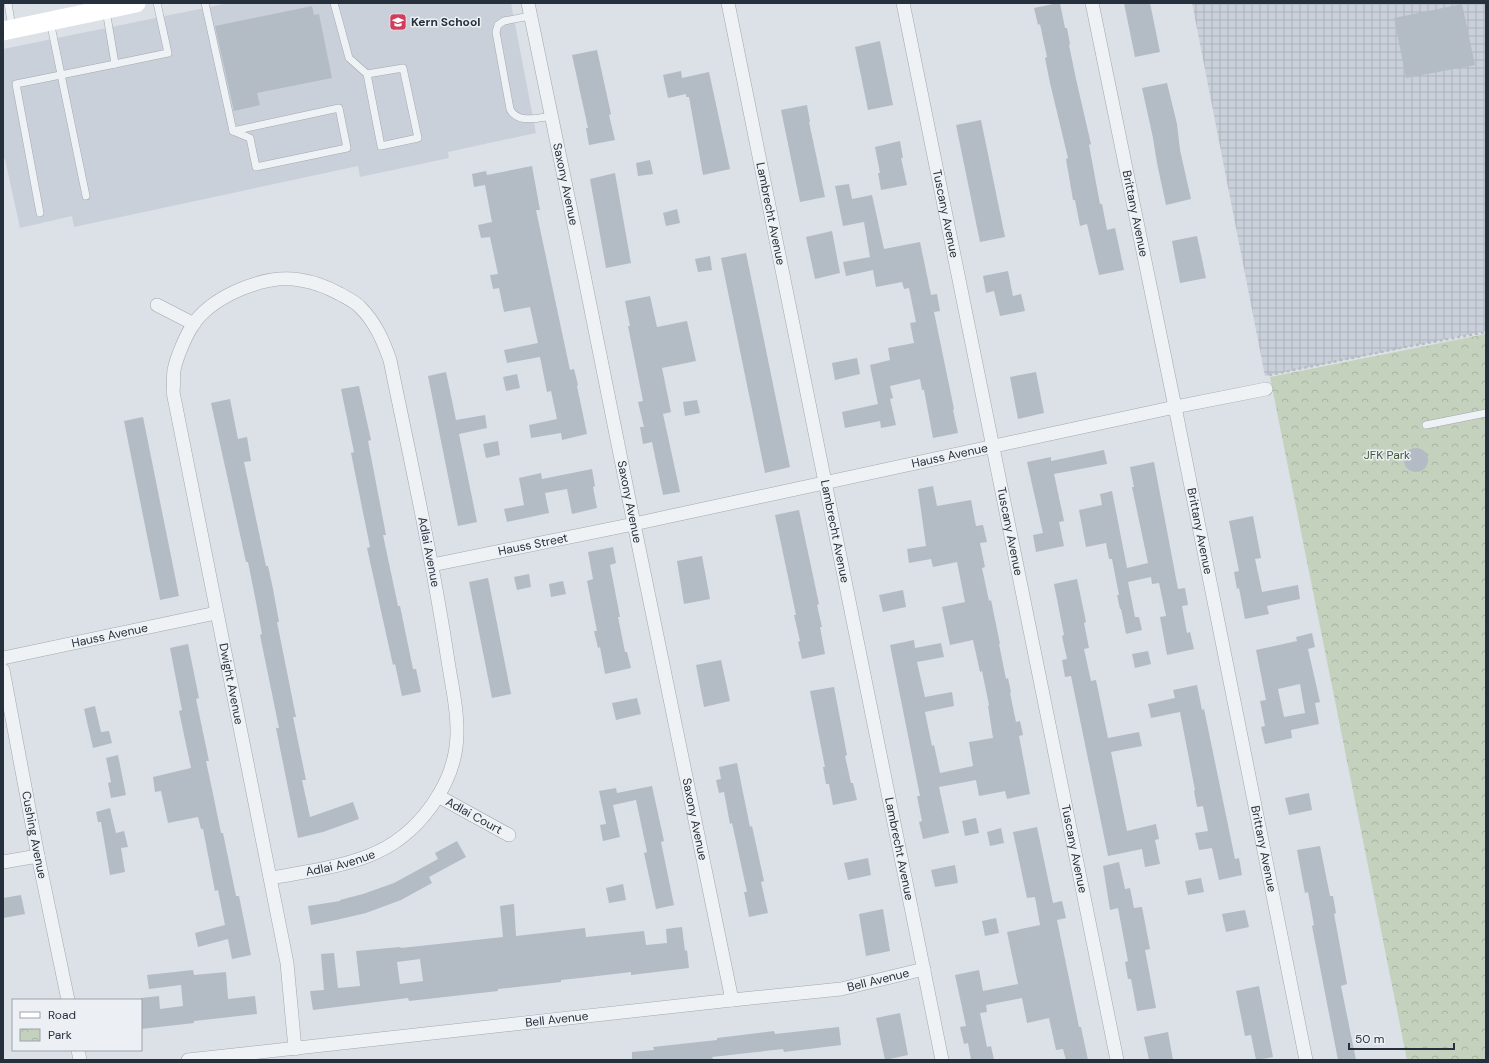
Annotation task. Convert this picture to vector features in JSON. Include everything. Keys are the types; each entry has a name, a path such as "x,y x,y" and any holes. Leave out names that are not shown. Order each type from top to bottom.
{"main road":[{"path":"8,30 136,3"}],"street":[{"name":"Lambrecht Avenue","path":"728,3 942,1060"},
{"name":"Tuscany Avenue","path":"903,3 1117,1060"},
{"name":"Brittany Avenue","path":"1092,3 1306,1060"},
{"name":"Saxony Avenue","path":"529,6 576,230 634,524 732,1000"},
{"name":"Adlai Avenue","path":"194,324 220,299 243,288 272,280 299,280 326,287 354,302 360,307 376,328 390,360 432,565 454,695 457,729 456,753 449,775 438,796 419,821 398,840 369,856 322,869 271,878"},
{"path":"157,305 194,324"},
{"name":"Dwight Avenue","path":"194,324 179,354 174,371 174,392 216,613 271,878 287,963 295,1049"},
{"name":"Hauss Avenue","path":"634,524 1175,407 1266,383"},
{"name":"Hauss Street","path":"432,565 634,524"},
{"name":"Hauss Avenue","path":"3,658 216,613"},
{"name":"Cushing Avenue","path":"3,670 38,856 68,999"},
{"name":"Adlai Court","path":"438,796 509,835"},
{"path":"3,862 38,856"},
{"name":"Bell Avenue","path":"188,1060 841,989 924,969"}],"lane":[{"path":"8,3 8,30"},
{"path":"40,213 16,84 168,53 157,3"},
{"path":"205,3 233,131"},
{"path":"334,3 349,58 367,74 381,146 418,138 403,68 367,74"},
{"path":"529,6 498,25 496,32 510,109 512,115 519,118 530,119 552,116"},
{"path":"106,9 115,64"},
{"path":"50,21 86,196"},
{"path":"339,108 348,148 256,167 250,138 233,131 339,108"},
{"path":"1426,425 1486,413"}],"path":[{"path":"1266,383 1395,349 1486,332"}],"shaded area":[{"path":"229,3 511,3 536,133 448,152 449,158 360,177 358,166 74,227 72,216 20,228 5,159 3,159 3,49"},
{"path":"1192,3 1486,3 1486,331 1265,376"}],"green space":[{"name":"JFK Park","path":"1486,334 1486,1060 1407,1060 1270,377"}],"building":[{"path":"1060,3 1065,28 1067,28 1076,79 1091,144 1089,145 1100,204 1102,204 1107,230 1115,228 1124,270 1099,275 1087,224 1080,226 1075,200 1073,200 1066,159 1068,158 1050,83 1045,58 1047,57 1040,24 1038,25 1034,8"},
{"path":"1124,3 1150,3 1160,52 1135,57"},
{"path":"1462,4 1475,65 1406,78 1394,18"},
{"path":"312,6 314,15 319,14 332,78 257,93 260,105 234,111 215,26"},
{"path":"880,41 893,105 868,110 855,47"},
{"path":"597,50 615,140 589,145 586,128 588,128 572,55"},
{"path":"681,71 682,78 709,72 730,169 703,175 689,97 686,97 686,94 668,98 663,75"},
{"path":"1167,83 1177,124 1180,150 1191,199 1166,205 1142,88"},
{"path":"807,105 809,122 825,197 800,202 781,110"},
{"path":"981,120 1005,237 980,242 956,125"},
{"path":"900,141 903,158 901,158 907,185 881,190 878,173 880,173 875,147"},
{"path":"650,160 653,174 638,176 636,163"},
{"path":"532,166 540,210 536,210 570,370 574,369 587,434 562,440 561,433 531,438 529,425 557,419 551,391 547,392 540,357 507,363 504,350 538,343 530,307 504,312 499,288 493,289 490,275 498,274 490,237 481,238 478,225 492,222 485,185 474,187 472,174 486,171 487,175"},
{"path":"615,173 631,263 606,268 590,179"},
{"path":"849,184 852,199 872,195 884,249 920,242 931,295 937,294 940,311 934,312 958,433 933,438 924,390 922,390 920,379 890,386 893,398 890,399 896,425 881,428 880,421 845,428 842,412 878,404 870,365 890,360 888,348 914,343 910,323 916,322 909,288 904,289 902,282 876,287 873,270 846,276 843,262 870,257 864,222 843,226 835,186"},
{"path":"677,209 680,223 666,226 663,213"},
{"path":"832,231 840,273 815,279 806,237"},
{"path":"1197,236 1206,278 1180,283 1172,241"},
{"path":"746,253 790,467 765,473 721,258"},
{"path":"710,256 712,270 698,272 695,259"},
{"path":"1008,271 1013,296 1021,294 1025,311 1000,316 994,291 986,293 983,276"},
{"path":"650,296 657,327 687,321 696,361 662,368 671,412 663,414 680,492 663,495 652,442 643,444 640,427 644,427 638,402 643,401 628,326 630,326 625,301"},
{"path":"857,358 860,374 835,380 832,363"},
{"path":"446,372 456,420 485,415 487,428 459,434 477,522 458,526 428,376"},
{"path":"1036,372 1044,413 1018,419 1010,377"},
{"path":"517,374 520,388 506,391 503,377"},
{"path":"359,386 371,440 368,441 386,535 383,535 413,669 416,669 421,692 402,696 395,664 393,665 367,548 370,547 351,453 354,452 341,389"},
{"path":"230,399 238,439 247,437 251,461 244,462 266,566 268,566 273,589 279,622 277,622 296,717 293,717 306,780 302,780 310,817 353,802 359,819 323,832 298,838 276,728 279,728 260,635 262,634 248,562 246,562 211,403"},
{"path":"697,400 700,413 685,416 683,402"},
{"path":"143,417 179,596 160,600 124,421"},
{"path":"498,441 500,455 486,458 483,444"},
{"path":"1416,448 1425,451 1428,460 1425,469 1416,472 1407,469 1404,460 1407,451"},
{"path":"1104,450 1107,464 1054,474 1064,521 1059,522 1064,546 1036,552 1033,535 1043,533 1027,462 1051,457 1051,461"},
{"path":"1154,462 1178,589 1185,588 1188,605 1182,606 1187,633 1190,632 1194,649 1167,655 1160,617 1166,616 1159,583 1152,584 1151,577 1128,582 1135,617 1139,617 1142,630 1126,634 1117,595 1119,595 1112,559 1109,559 1106,543 1086,547 1079,510 1102,505 1100,494 1112,491 1127,568 1148,563 1132,487 1134,487 1130,467"},
{"path":"592,469 595,486 593,487 597,508 572,514 567,489 545,493 549,513 507,522 504,509 524,505 519,478 541,473 542,479"},
{"path":"933,486 937,506 971,500 976,526 983,525 987,542 980,543 985,567 982,568 989,601 991,600 1016,722 1020,721 1023,735 1019,736 1030,794 1007,799 1005,791 979,796 976,780 939,787 949,833 923,839 919,822 922,821 917,796 920,796 890,645 914,640 915,648 941,643 944,657 917,662 925,697 952,692 954,706 925,712 932,746 934,745 940,773 973,766 969,742 993,738 989,705 982,671 980,672 973,640 950,645 942,607 965,602 957,562 933,567 931,559 909,563 907,549 926,546 918,489"},
{"path":"799,510 819,604 817,605 822,627 820,627 825,654 802,659 798,642 800,641 794,615 796,615 775,515"},
{"path":"1253,516 1261,558 1255,559 1262,592 1298,585 1300,599 1267,606 1269,614 1245,619 1239,588 1237,589 1234,572 1239,571 1229,521"},
{"path":"613,547 616,563 610,565 625,652 627,652 631,668 605,674 600,647 598,648 594,631 597,631 587,581 593,579 588,552"},
{"path":"702,556 710,599 684,604 677,561"},
{"path":"529,574 531,587 517,590 514,577"},
{"path":"488,578 511,694 492,698 469,582"},
{"path":"1077,579 1086,622 1084,623 1089,648 1084,649 1091,681 1096,680 1108,738 1139,732 1142,746 1111,752 1127,831 1156,824 1159,839 1155,840 1160,864 1145,867 1142,849 1108,856 1071,676 1065,677 1062,660 1067,659 1054,584"},
{"path":"563,581 566,594 551,597 549,584"},
{"path":"903,590 906,607 883,612 879,595"},
{"path":"1312,633 1315,647 1308,649 1320,702 1315,703 1319,724 1291,730 1292,738 1265,744 1261,727 1265,726 1260,701 1266,700 1256,650 1297,641 1296,637","holes":["1300,684 1305,713 1284,717 1278,689"]},
{"path":"188,644 199,698 196,699 209,761 206,761 221,833 223,833 236,896 239,896 251,955 232,959 228,939 198,947 195,933 225,925 218,890 215,891 203,829 201,829 198,817 168,823 161,791 155,792 153,777 191,768 179,711 182,710 170,648"},
{"path":"1148,651 1151,664 1135,668 1132,654"},
{"path":"721,660 730,701 704,707 696,665"},
{"path":"1197,685 1202,710 1204,709 1235,859 1239,858 1242,875 1219,880 1212,848 1199,850 1195,833 1208,831 1203,806 1197,807 1180,712 1151,718 1148,704 1175,698 1173,690"},
{"path":"834,687 847,755 845,756 851,783 853,783 857,800 833,805 829,784 826,784 823,767 825,767 810,691"},
{"path":"637,698 641,714 616,720 612,703"},
{"path":"95,706 101,732 109,731 112,743 93,748 84,709"},
{"path":"118,755 126,795 111,798 108,783 111,782 106,758"},
{"path":"737,763 750,827 752,826 764,881 761,882 768,913 749,917 744,892 747,892 732,823 730,824 724,792 719,793 716,780 721,779 719,767"},
{"path":"652,786 664,841 661,842 674,905 656,909 644,853 647,852 636,800 613,805 620,837 603,841 600,825 606,824 599,791 616,788 617,793"},
{"path":"1309,793 1312,810 1289,815 1285,798"},
{"path":"110,808 116,833 124,831 128,847 121,848 125,872 110,875 101,822 98,822 96,812"},
{"path":"976,818 979,833 965,836 962,821"},
{"path":"1037,827 1053,903 1062,901 1066,918 1057,920 1079,1027 1081,1027 1088,1060 1066,1060 1063,1049 1056,1050 1049,1018 1027,1023 1022,998 986,1005 987,1012 980,1013 987,1047 991,1046 994,1060 971,1060 968,1043 964,1044 960,1027 966,1026 955,975 979,970 983,991 1018,984 1007,932 1040,925 1035,897 1027,898 1013,832"},
{"path":"1001,828 1004,843 990,846 987,832"},
{"path":"457,841 466,857 429,877 432,883 401,900 366,913 311,925 308,906 340,901 394,883 438,859 435,853"},
{"path":"1320,846 1330,896 1333,896 1336,913 1334,914 1347,984 1341,986 1356,1060 1338,1060 1312,926 1314,925 1308,892 1305,893 1297,850"},
{"path":"868,858 871,875 848,880 844,863"},
{"path":"1119,862 1125,889 1130,888 1134,908 1142,907 1150,949 1145,950 1156,1008 1137,1011 1131,979 1128,979 1125,962 1128,961 1118,908 1110,910 1103,866"},
{"path":"955,865 958,883 935,887 931,870"},
{"path":"1201,878 1204,892 1188,895 1185,881"},
{"path":"623,884 626,900 609,903 606,888"},
{"path":"21,895 25,914 3,918 3,898"},
{"path":"514,904 516,936 585,928 586,937 644,931 646,945 667,943 666,929 682,927 689,968 631,975 631,972 498,989 498,991 409,1001 408,998 313,1010 310,991 324,990 321,954 334,953 338,988 360,986 356,951 401,948 503,937 500,906","holes":["420,959 423,981 400,984 397,962"]},
{"path":"883,909 890,951 866,956 859,914"},
{"path":"1245,910 1249,927 1226,932 1222,914"},
{"path":"996,918 999,933 985,936 982,921"},
{"path":"193,970 194,975 226,972 228,999 255,996 257,1014 142,1029 141,998 159,996 160,1009 183,1006 181,985 149,989 147,975"},
{"path":"1259,986 1273,1057 1256,1060 1251,1035 1245,1036 1236,991"},
{"path":"900,1013 908,1055 885,1060 876,1018"},
{"path":"839,1027 841,1045 784,1052 783,1049 712,1057 713,1059 704,1060 632,1060 632,1052 654,1050 653,1047 717,1040 717,1038 774,1031 775,1034"},
{"path":"1168,1032 1173,1060 1149,1060 1144,1037"}],"place":[{"name":"Kern School","path":"398,22"}]}
